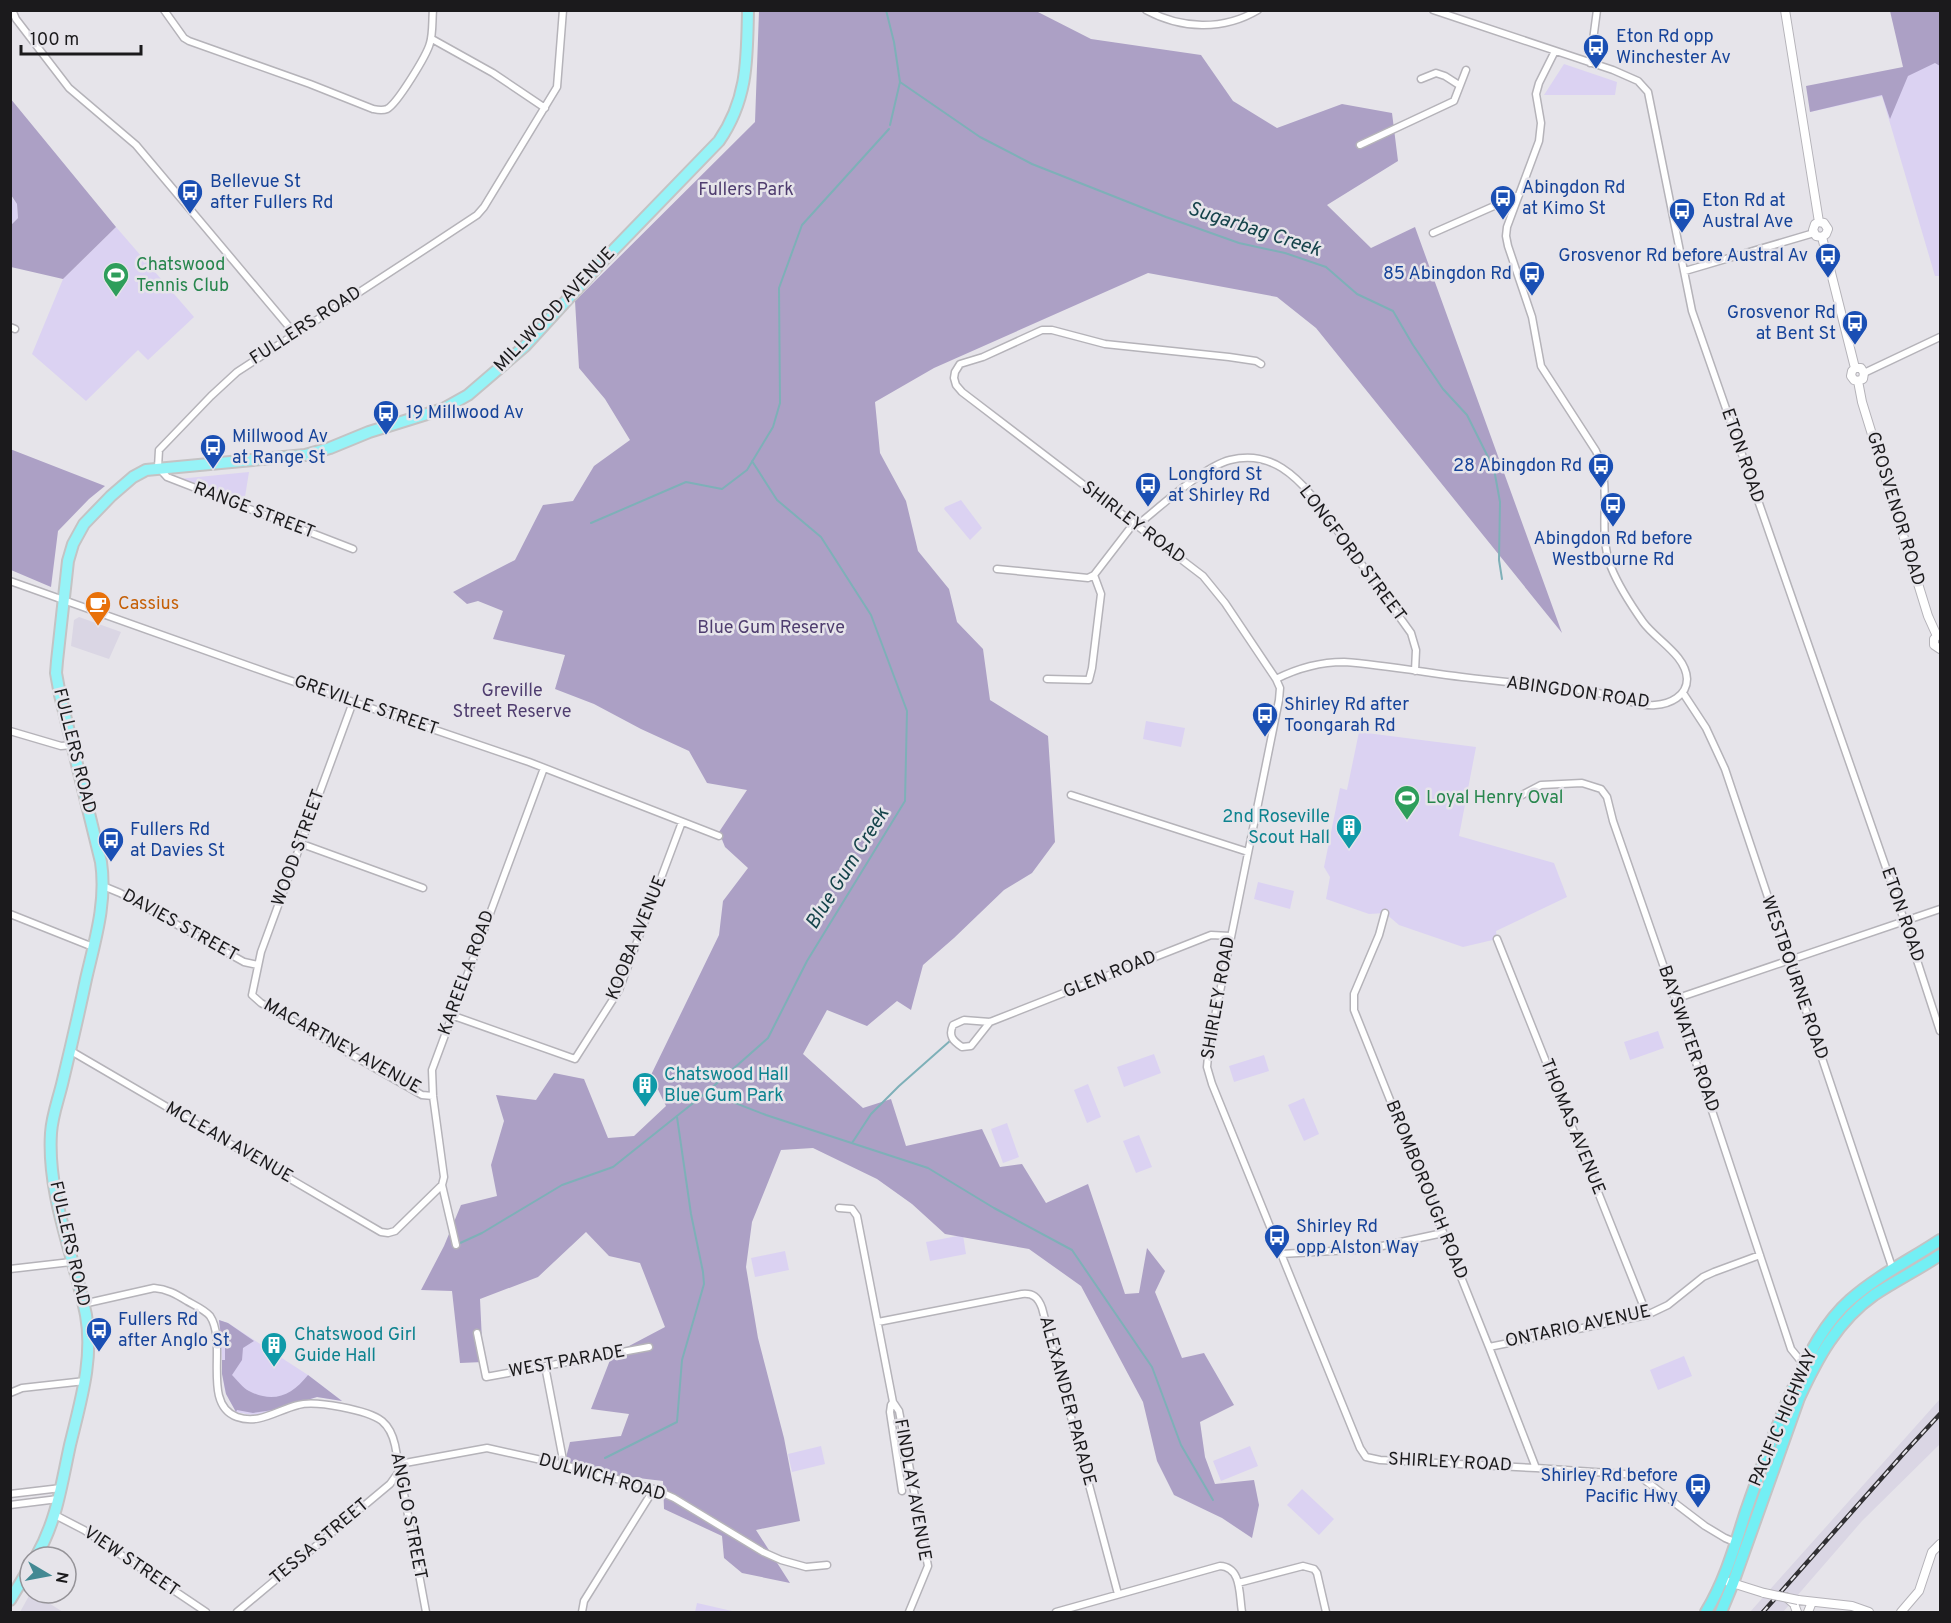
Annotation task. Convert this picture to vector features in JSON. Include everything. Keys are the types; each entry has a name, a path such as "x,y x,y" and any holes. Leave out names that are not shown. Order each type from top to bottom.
{"highway":[{"name":"PACIFIC HIGHWAY","path":"1721,1612 1734,1583 1741,1544 1762,1465 1804,1365 1819,1337 1849,1301 1941,1240"},
{"name":"PACIFIC HIGHWAY","path":"1706,1612 1741,1544 1799,1398 1827,1344 1842,1323 1872,1296 1941,1254"}],"main road":[{"name":"MILLWOOD AVENUE","path":"158,467 305,455 443,409 468,394 525,346 598,266 719,141 731,122 743,89 746,71 748,10"},
{"name":"FULLERS ROAD","path":"43,1545 55,1515 60,1494 85,1381 88,1347 83,1304 71,1262 55,1184 51,1145 54,1114 101,916 103,886 101,862 57,684 63,601 69,554 80,529 111,496 133,477 158,467"},
{"path":"10,1600 18,1586"}],"street":[{"path":"12,10 16,19 65,83 136,145 295,334"},
{"path":"164,10 183,38 189,41 381,110 388,108 400,95 428,49 432,39 433,10"},
{"name":"FULLERS ROAD","path":"158,467 158,455 164,444 237,372 480,212 557,87 563,10"},
{"path":"1146,10 1170,21 1198,26 1222,24 1245,17 1258,10"},
{"name":"ETON ROAD","path":"1433,10 1457,14 1638,81 1648,92 1692,311 1941,1031"},
{"path":"1590,63 1597,10"},
{"path":"1785,10 1819,222"},
{"path":"432,39 493,73 545,108"},
{"path":"1555,51 1536,94 1541,132 1507,227 1506,236 1532,318 1541,366 1602,462 1606,490 1606,548 1610,563 1625,595 1643,622 1684,669 1686,686 1683,693"},
{"path":"1360,145 1454,100 1466,70"},
{"path":"1421,79 1436,73 1459,85"},
{"path":"1433,233 1519,195"},
{"path":"1819,222 1814,226 1814,232 1816,236 1822,237"},
{"path":"1819,222 1824,223 1828,229 1822,237"},
{"path":"1685,271 1814,232"},
{"path":"1822,237 1855,368 1851,376 1854,380 1863,379 1864,373 1861,368 1855,368"},
{"name":"SHIRLEY ROAD","path":"1261,364 1256,361 1229,357 1105,344 1052,330 1042,330 983,357 960,364 954,378 962,392 1209,582 1258,650 1280,689 1230,936 1207,1067 1281,1254 1360,1448 1366,1457 1380,1460 1638,1475 1705,1526 1741,1544"},
{"path":"1864,373 1941,337"},
{"name":"GROSVENOR ROAD","path":"1858,381 1862,402 1921,594 1939,636 1934,639 1934,645 1941,649"},
{"name":"LONGFORD STREET","path":"1094,575 1131,527 1209,469 1229,460 1254,458 1274,464 1299,482 1315,501 1411,633 1416,650 1415,671"},
{"name":"RANGE STREET","path":"158,467 167,477 353,549"},
{"path":"997,569 1088,578 1094,575 1101,594 1089,680 1047,679"},
{"name":"GREVILLE STREET","path":"10,581 544,768 720,836"},
{"name":"ABINGDON ROAD","path":"1276,679 1299,669 1324,663 1350,663 1592,692 1652,705 1672,701 1683,693"},
{"name":"WESTBOURNE ROAD","path":"1683,693 1706,728 1725,770 1893,1270"},
{"name":"WOOD STREET","path":"252,995 261,952 353,702"},
{"path":"10,731 61,746 73,745"},
{"name":"KAREELA ROAD","path":"456,1245 442,1185 444,1177 433,1096 432,1070 544,768"},
{"name":"BAYSWATER ROAD","path":"1522,795 1541,785 1582,783 1601,789 1607,797 1613,821 1675,999 1791,1349 1804,1365"},
{"path":"1071,795 1248,852"},
{"name":"KOOBA AVENUE","path":"451,1015 575,1059 619,990 682,822"},
{"path":"302,844 423,888"},
{"name":"DAVIES STREET","path":"103,886 120,892 244,962 258,965"},
{"path":"1675,999 1941,909"},
{"name":"BROMBOROUGH ROAD","path":"1385,913 1379,935 1354,994 1354,1010 1536,1468"},
{"path":"10,914 93,947"},
{"name":"GLEN ROAD","path":"990,1022 971,1046 962,1047 953,1041 951,1036 953,1025 964,1020 990,1022 1210,935 1230,936"},
{"name":"THOMAS AVENUE","path":"1497,939 1647,1316"},
{"name":"MACARTNEY AVENUE","path":"252,995 261,1003 422,1095 433,1096"},
{"name":"MCLEAN AVENUE","path":"70,1051 381,1232 395,1231 442,1185"},
{"name":"FINDLAY AVENUE","path":"839,1208 852,1209 857,1216 893,1402 897,1406 901,1421 928,1566 909,1612"},
{"path":"1281,1254 1368,1249 1443,1233"},
{"name":"ONTARIO AVENUE","path":"1489,1347 1647,1316 1668,1305 1714,1272 1760,1255"},
{"path":"10,1269 71,1262"},
{"name":"ANGLO STREET","path":"83,1304 163,1288 209,1315 214,1327 217,1348 216,1375 220,1400 225,1411 241,1418 265,1418 300,1404 351,1409 381,1420 393,1438 401,1469 426,1612"},
{"name":"ALEXANDER PARADE","path":"878,1322 1022,1294 1033,1295 1037,1298 1045,1319 1118,1594"},
{"name":"WEST PARADE","path":"477,1333 486,1377 649,1347"},
{"path":"544,1366 564,1465"},
{"path":"10,1393 22,1388 85,1381"},
{"name":"FINDLAY AVENUE","path":"893,1402 890,1412 902,1491"},
{"name":"DULWICH ROAD","path":"401,1469 405,1463 487,1448 564,1465 654,1489 674,1498 763,1552 781,1560 806,1567 827,1565"},
{"name":"TESSA STREET","path":"237,1612 390,1484 401,1469"},
{"path":"582,1612 585,1601 654,1489"},
{"path":"10,1494 60,1494"},
{"path":"10,1505 60,1494"},
{"name":"VIEW STREET","path":"55,1515 84,1530 206,1612"},
{"path":"1901,1612 1919,1592 1932,1552 1941,1544"},
{"path":"1056,1612 1220,1566 1233,1570 1238,1583 1242,1612"},
{"path":"1238,1583 1303,1566 1309,1567 1317,1573 1326,1612"},
{"path":"1722,1580 1786,1597 1797,1606 1812,1602 1852,1606 1869,1612"},
{"path":"1808,1612 1812,1602"}],"shaded area":[{"path":"1940,11 1940,276 1935,276 1882,96 1810,112 1905,69"},
{"path":"1564,64 1617,82 1615,95 1544,95"},
{"path":"10,195 17,204 18,218 11,225"},
{"name":"Chatswood Tennis Club","path":"116,227 194,317 148,360 138,350 86,401 32,354 63,279"},
{"path":"249,472 244,503 178,479"},
{"path":"961,500 982,528 970,540 944,509"},
{"path":"79,617 121,632 109,659 71,646 74,620"},
{"path":"1146,721 1185,728 1181,747 1143,739"},
{"path":"1359,732 1476,747 1459,836 1554,863 1567,897 1496,931 1497,939 1463,947 1399,925 1385,913 1369,914 1326,899 1330,877 1324,867 1340,788 1347,790"},
{"path":"1258,882 1294,891 1290,909 1254,899"},
{"path":"1658,1031 1664,1048 1630,1060 1624,1042"},
{"path":"1154,1054 1161,1073 1124,1087 1117,1067"},
{"path":"1264,1055 1269,1071 1234,1082 1229,1066"},
{"path":"1088,1084 1101,1117 1087,1123 1074,1090"},
{"path":"1304,1098 1319,1134 1304,1141 1288,1105"},
{"path":"1007,1123 1019,1157 1003,1163 991,1129"},
{"path":"1139,1135 1152,1167 1136,1173 1123,1141"},
{"path":"963,1235 966,1254 930,1261 926,1242"},
{"path":"785,1251 789,1270 755,1277 751,1258"},
{"path":"219,1320 228,1323 308,1375 342,1401 317,1397 273,1412 252,1415 236,1412 224,1386"},
{"path":"1684,1356 1692,1376 1658,1390 1650,1370"},
{"path":"1940,1399 1940,1444 1862,1521 1783,1612 1750,1612"},
{"path":"821,1446 825,1464 792,1472 788,1454"},
{"path":"1250,1446 1258,1466 1221,1481 1213,1461"},
{"path":"1302,1489 1334,1519 1319,1535 1287,1505"},
{"path":"697,1603 732,1611 732,1612 695,1612"},
{"path":"24,1605 52,1605 63,1612 20,1612"}],"green space":[{"path":"759,11 1036,11 1091,39 1201,55 1233,101 1277,128 1342,104 1392,113 1398,161 1327,205 1371,248 1415,227 1562,633 1316,328 1277,297 1148,273 934,368 875,402 880,453 906,501 918,551 949,589 957,622 983,649 990,700 1048,736 1055,842 1032,873 1004,890 923,965 911,1010 897,1001 867,1026 827,1010 803,1054 863,1108 891,1099 906,1146 982,1129 1000,1167 1022,1164 1046,1203 1088,1184 1125,1294 1139,1293 1147,1248 1165,1271 1155,1292 1182,1358 1204,1353 1234,1405 1200,1422 1205,1457 1215,1484 1254,1480 1259,1505 1252,1538 1222,1518 1174,1495 1157,1461 1143,1402 1081,1286 1029,1249 945,1234 912,1204 877,1179 813,1148 781,1150 752,1222 746,1267 758,1338 784,1438 800,1521 756,1530 790,1583 742,1573 724,1558 722,1536 664,1509 663,1481 563,1469 570,1442 621,1436 629,1414 591,1409 612,1355 665,1327 640,1263 609,1256 586,1232 538,1277 480,1299 483,1362 460,1363 452,1291 421,1290 444,1246 461,1205 497,1196 491,1165 504,1121 496,1095 536,1100 554,1073 584,1079 608,1138 634,1136 666,1106 651,1075 719,935 723,901 748,868 725,847 719,832 747,790 707,783 689,751 594,704 555,689 565,655 493,639 503,611 478,601 467,604 453,592 515,560 543,505 573,501 594,466 630,440 605,399 579,368 575,301 755,122"},
{"path":"1890,11 1940,11 1940,66 1935,63 1908,76 1890,119 1882,95 1810,112 1806,86 1903,67"},
{"path":"10,98 116,227 63,279 11,267 11,225 18,218 17,204 11,195"},
{"path":"10,449 105,486 58,531 51,587 11,570"},
{"path":"219,1320 228,1323 254,1341 243,1348 242,1360 232,1375 247,1390 258,1395 274,1397 296,1388 308,1375 342,1401 317,1397 273,1410 253,1413 237,1410 236,1412 226,1394 222,1374 222,1360 225,1360 225,1336 221,1336"}],"waterway":[{"name":"Blue Gum Creek","path":"886,10 900,82 890,125"},
{"name":"Sugarbag Creek","path":"900,82 980,137 1032,164 1239,243 1285,253 1326,267 1357,294 1393,311 1443,389 1467,415 1494,469 1500,502 1499,560 1502,579"},
{"name":"Blue Gum Creek","path":"591,523 686,482 722,489 747,470 773,427 780,403 779,288 802,225 889,129"},
{"name":"Blue Gum Creek","path":"458,1244 482,1233 562,1185 613,1167 707,1092 768,1038 807,961 905,801 907,711 871,615 821,537 777,500 752,461"},
{"path":"852,1143 871,1114 951,1040"},
{"path":"707,1092 766,1115 928,1168 994,1208 1072,1250 1152,1367 1181,1445 1213,1500"},
{"path":"605,1458 677,1422 682,1360 704,1284 677,1117"}],"railway":[{"path":"1763,1612 1940,1414"}],"place":[{"name":"Eton Rd opp Winchester Av","path":"1596,70"},
{"name":"Bellevue St after Fullers Rd","path":"190,215"},
{"name":"Abingdon Rd at Kimo St","path":"1503,221"},
{"name":"Eton Rd at Austral Ave","path":"1682,234"},
{"name":"Grosvenor Rd before Austral Av","path":"1828,279"},
{"name":"85 Abingdon Rd","path":"1532,297"},
{"name":"Chatswood Tennis Club","path":"116,298"},
{"name":"Grosvenor Rd at Bent St","path":"1855,346"},
{"name":"19 Millwood Av","path":"386,436"},
{"name":"Millwood Av at Range St","path":"213,470"},
{"name":"28 Abingdon Rd","path":"1601,489"},
{"name":"Longford St at Shirley Rd","path":"1148,508"},
{"name":"Abingdon Rd before Westbourne Rd","path":"1613,528"},
{"name":"Cassius","path":"98,627"},
{"name":"Shirley Rd after Toongarah Rd","path":"1265,738"},
{"name":"Loyal Henry Oval","path":"1407,821"},
{"name":"2nd Roseville Scout Hall","path":"1349,850"},
{"name":"Fullers Rd at Davies St","path":"111,863"},
{"name":"Chatswood Hall Blue Gum Park","path":"645,1108"},
{"name":"Shirley Rd opp Alston Way","path":"1277,1260"},
{"name":"Fullers Rd after Anglo St","path":"99,1353"},
{"name":"Chatswood Girl Guide Hall","path":"274,1368"},
{"name":"Shirley Rd before Pacific Hwy","path":"1698,1509"}],"park label":[{"name":"Fullers Park","path":"746,190"},
{"name":"Blue Gum Reserve","path":"771,628"},
{"name":"Greville Street Reserve","path":"512,701"}]}
